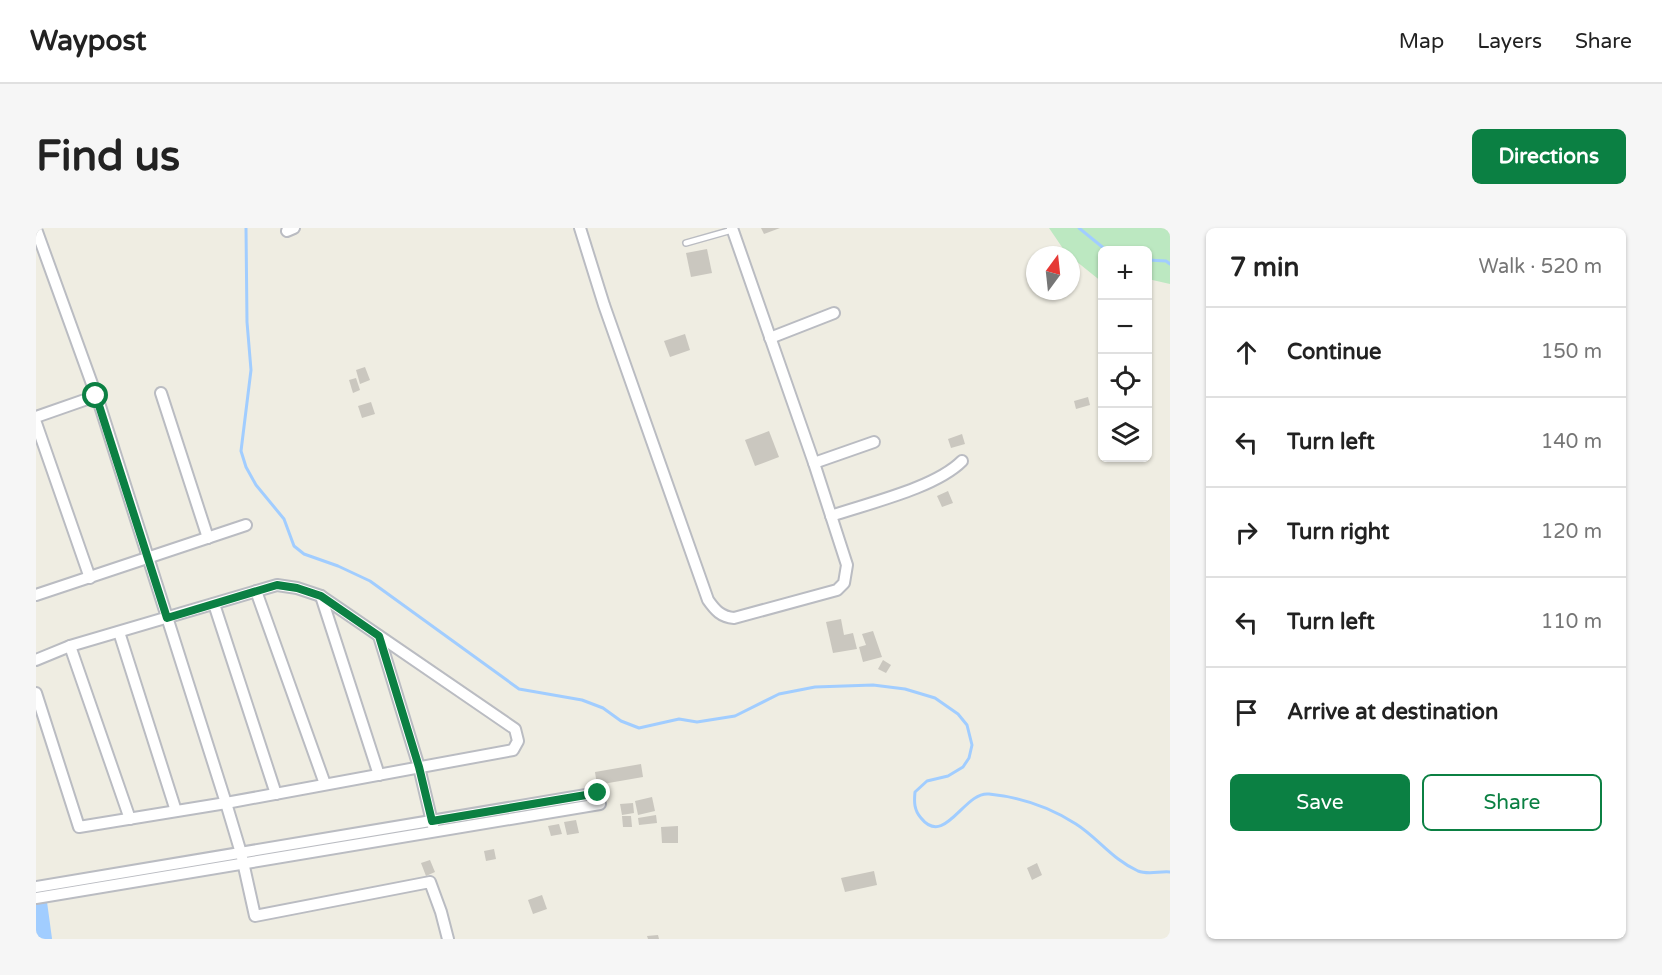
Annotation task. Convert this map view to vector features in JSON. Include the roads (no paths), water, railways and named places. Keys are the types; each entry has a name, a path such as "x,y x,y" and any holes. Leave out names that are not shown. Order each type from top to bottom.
{"street":[{"path":"580,228 604,305 708,600 717,612 726,618 734,618 837,590 844,584 847,566 814,462 732,229"},
{"path":"36,229 96,396 149,559 226,803 255,916 430,882 448,939"},
{"path":"770,338 834,313"},
{"path":"161,393 208,538"},
{"path":"36,417 96,396"},
{"path":"36,423 90,578"},
{"path":"814,462 874,442"},
{"path":"831,516 932,482 952,471 962,461"},
{"path":"36,595 246,525"},
{"path":"36,660 70,646 277,585 297,588 321,596 515,729 518,741 513,750 226,803 79,827 36,693"},
{"path":"256,591 326,784"},
{"path":"321,596 379,775"},
{"path":"214,604 276,794"},
{"path":"119,632 176,811"},
{"path":"379,636 419,767 433,826"},
{"path":"70,646 130,819"},
{"path":"36,898 51,890 599,798"},
{"path":"36,886 51,890"}],"lane":[{"path":"686,243 732,229"}],"waterway":[{"path":"246,228 247,322 251,370 241,451 246,467 256,485 284,519 294,546 304,554 370,581 519,689 582,700 603,708 621,721 639,728 679,719 697,722 735,716 779,694 815,687 873,685 905,689 935,698 958,714 967,725 972,745 969,758 963,767 948,776 927,781 915,792 917,812 930,825 938,826 946,823 980,795 989,794 1012,798 1045,808 1066,818 1121,861 1138,871 1170,872"},
{"path":"1079,228 1101,246"},
{"path":"1152,260 1166,261 1170,264"},
{"path":"36,895 42,939"}]}
